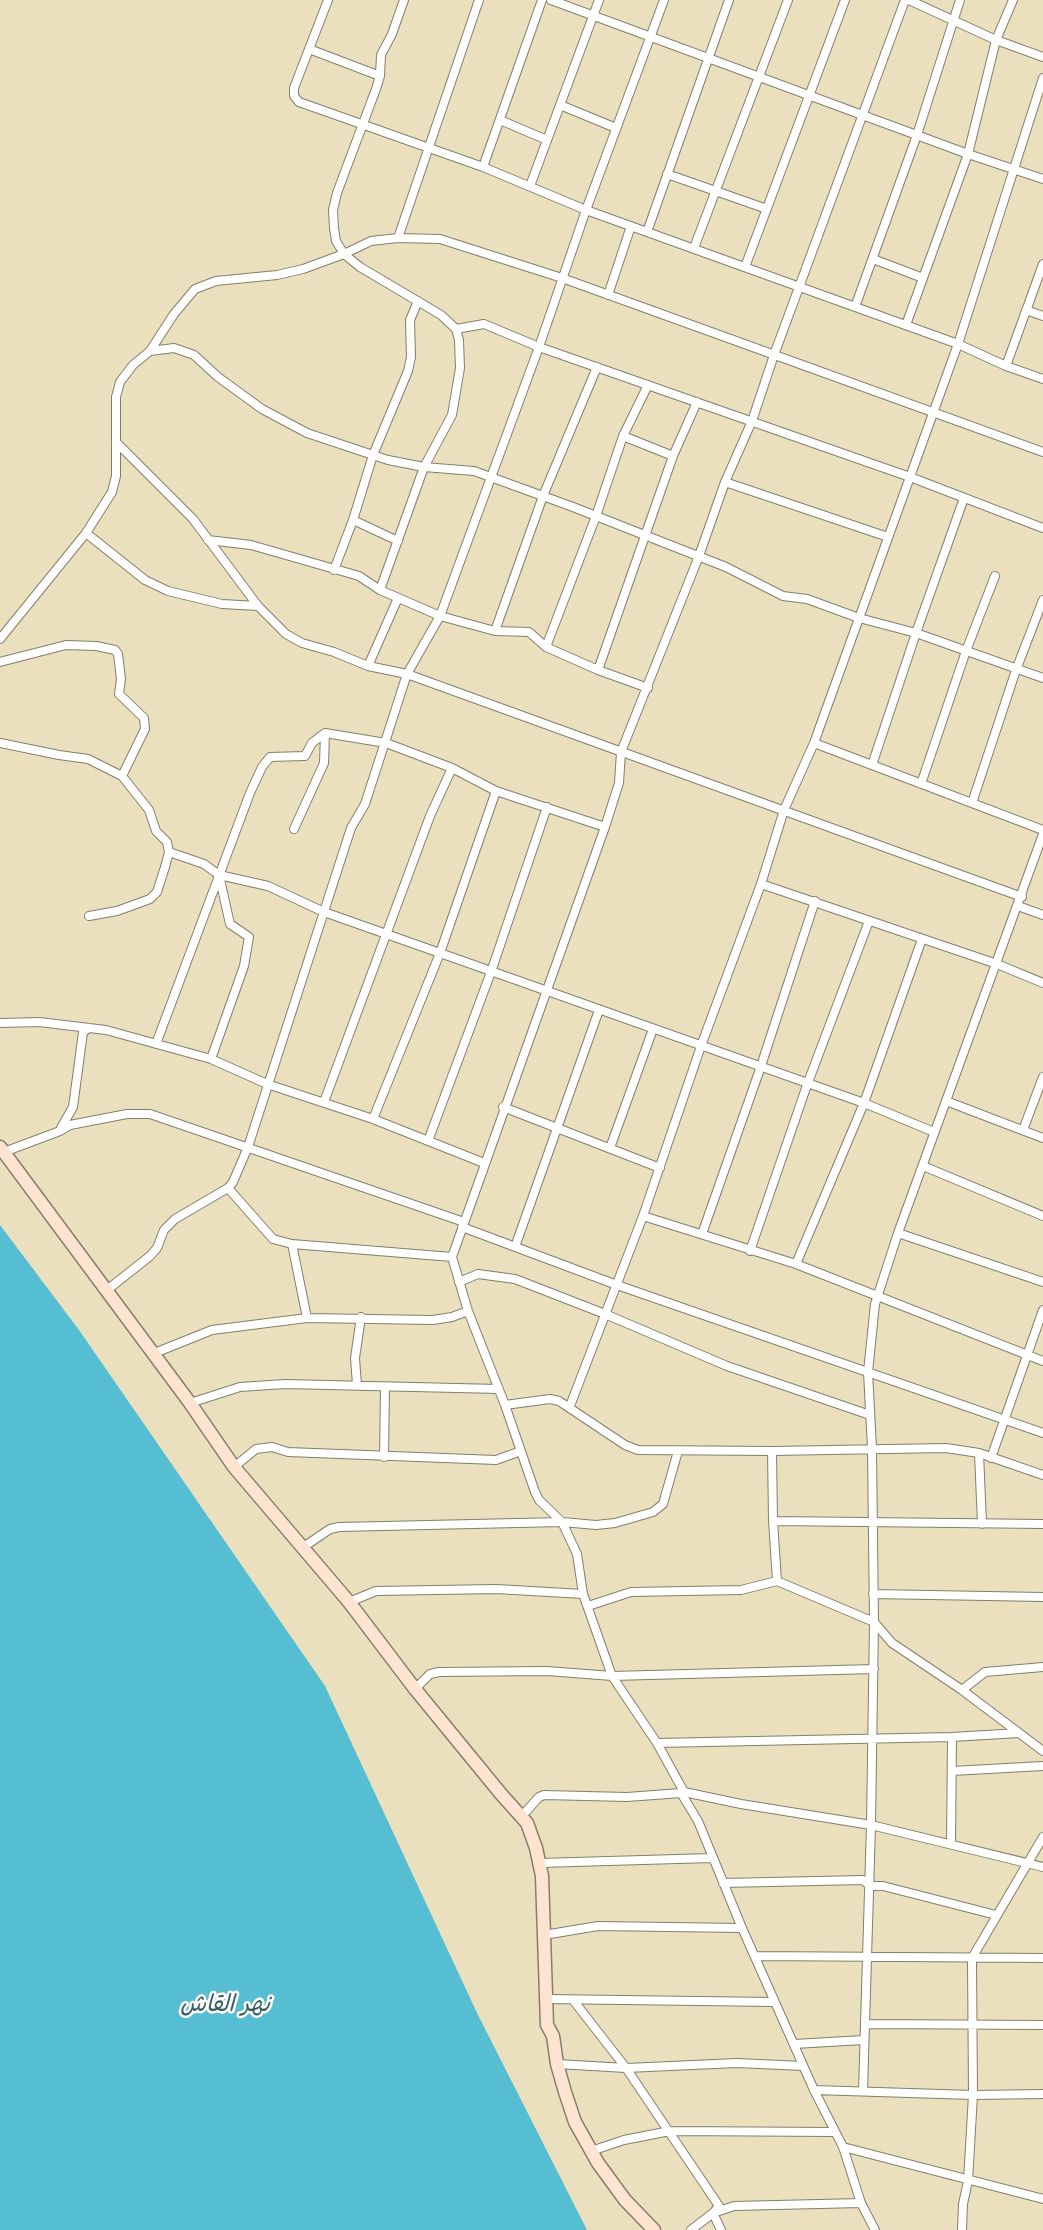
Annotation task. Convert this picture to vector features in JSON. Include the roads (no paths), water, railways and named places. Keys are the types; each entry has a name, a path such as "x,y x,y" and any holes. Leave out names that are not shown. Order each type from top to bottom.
{"main road":[{"path":"2,1149 190,1403 234,1467 349,1602 500,1794 522,1816 532,1834 543,1883 547,2025 553,2036 557,2064 575,2122 591,2151 625,2200 654,2230"}],"street":[{"path":"328,0 294,88 294,96 299,102 483,167 586,210 958,344 1043,379"},
{"path":"380,590 424,467 452,415 460,368 456,329 441,315 359,267 344,254 336,241 333,210 337,193 380,76 381,55 404,0"},
{"path":"398,238 478,0"},
{"path":"483,167 542,0"},
{"path":"551,0 1043,179"},
{"path":"530,186 599,0"},
{"path":"107,1290 150,1256 157,1248 164,1230 175,1219 228,1188 233,1182 248,1147 351,828 365,804 407,674 440,616 664,0"},
{"path":"647,232 729,0"},
{"path":"694,248 788,0"},
{"path":"745,267 845,0"},
{"path":"875,2230 861,2203 843,2147 774,2002 698,1821 657,1744 612,1675 583,1594 576,1554 562,1522 539,1500 468,1311 452,1257 503,1107 605,827 619,783 621,752 699,556 725,482 752,421 862,115 907,0 996,40 1043,57"},
{"path":"855,307 917,135 960,0"},
{"path":"905,325 968,153 996,40 1013,0"},
{"path":"309,49 380,76"},
{"path":"570,1406 643,1216 701,1046 761,884 784,810 814,743 958,344 1043,78"},
{"path":"560,105 616,128"},
{"path":"500,120 547,140"},
{"path":"667,174 767,209"},
{"path":"608,295 631,226"},
{"path":"0,639 86,533 112,492 116,476 116,397 120,382 133,365 150,351 174,314 195,289 216,281 277,275 303,269 371,241 398,238 450,241 562,278 1043,452"},
{"path":"873,259 922,278"},
{"path":"1006,366 1043,264"},
{"path":"334,570 373,455 408,370 411,357 410,320 418,301"},
{"path":"1026,310 1043,316"},
{"path":"456,329 484,324 539,347 910,477 1043,528"},
{"path":"150,351 174,348 194,355 229,385 286,423 307,433 373,455 424,467 474,471 490,476 699,556 748,577 783,596 807,599 859,618 916,633 1043,678"},
{"path":"495,631 543,496 597,367"},
{"path":"546,647 623,436 648,385"},
{"path":"598,670 644,534 673,456 697,402"},
{"path":"623,436 673,456"},
{"path":"116,442 179,503 258,606 286,634 302,643 368,666 407,674 1022,897"},
{"path":"725,482 888,537"},
{"path":"872,765 964,498"},
{"path":"353,520 398,541"},
{"path":"86,533 145,580 168,591 222,604 258,606"},
{"path":"208,540 251,545 359,576 380,590 440,616 495,631 529,632 546,647 648,688"},
{"path":"921,784 995,576"},
{"path":"368,666 398,598"},
{"path":"972,803 1016,670 1043,600"},
{"path":"0,662 66,645 115,650 121,678 119,694 144,719 145,729 122,776"},
{"path":"294,829 324,763 325,733"},
{"path":"156,1044 250,793 270,757 305,756 312,743 325,733 386,743 452,768 496,792 605,827"},
{"path":"0,743 88,759 122,776 149,810 156,831 167,842 170,852 157,892 150,900 117,911 89,916"},
{"path":"814,743 972,803 1043,835 934,1132 877,1297 868,1372 872,1448 874,1669 863,2091"},
{"path":"324,1102 430,816 452,768"},
{"path":"373,1119 440,953 496,792"},
{"path":"428,1141 491,972 547,807"},
{"path":"170,852 204,864 219,875 268,886 324,912 761,1069 864,1103 934,1132"},
{"path":"211,1059 244,966 249,937 230,924 219,875"},
{"path":"761,884 997,964 1043,983"},
{"path":"702,1234 761,1069 815,901"},
{"path":"1018,906 1043,915"},
{"path":"750,1251 807,1085 869,921"},
{"path":"796,1264 864,1103 922,939"},
{"path":"515,1247 599,1010"},
{"path":"0,1023 39,1023 106,1030 211,1059 267,1084 373,1119 484,1163"},
{"path":"60,1131 73,1107 83,1032 89,1028"},
{"path":"610,1148 653,1029"},
{"path":"1023,1130 1043,1077"},
{"path":"946,1101 1043,1138"},
{"path":"503,1107 660,1168"},
{"path":"2,1149 95,1119 150,1114 463,1225 617,1285 1043,1433"},
{"path":"922,1166 1043,1216"},
{"path":"228,1188 273,1239 292,1244 452,1257"},
{"path":"643,1216 796,1264 1043,1361"},
{"path":"898,1233 1043,1282"},
{"path":"292,1244 307,1318"},
{"path":"459,1282 478,1274 515,1279 727,1366 870,1415"},
{"path":"991,1458 1043,1310"},
{"path":"152,1354 212,1331 307,1318 433,1320 468,1311"},
{"path":"357,1385 355,1358 361,1317"},
{"path":"190,1403 240,1387 285,1384 499,1389"},
{"path":"384,1457 385,1387"},
{"path":"505,1405 550,1399 570,1406 632,1449 772,1451 946,1448 979,1453 1043,1475"},
{"path":"234,1467 256,1449 272,1447 288,1452 496,1460 521,1451"},
{"path":"302,1548 330,1529 339,1527 562,1522 604,1525 659,1509 666,1499 678,1451"},
{"path":"772,1451 773,1521 778,1581"},
{"path":"979,1453 982,1524"},
{"path":"773,1521 1043,1524"},
{"path":"588,1606 631,1592 741,1590 778,1581 874,1622 892,1643 962,1690 1043,1751"},
{"path":"349,1602 376,1591 496,1589 583,1594"},
{"path":"873,1594 1043,1597"},
{"path":"962,1690 985,1672 1043,1667"},
{"path":"415,1689 430,1674 439,1672 547,1671 612,1675 874,1669"},
{"path":"657,1744 873,1740 1019,1732"},
{"path":"951,1737 951,1844"},
{"path":"952,1771 1043,1766"},
{"path":"522,1816 544,1795 627,1797 682,1792 872,1825 1043,1867"},
{"path":"962,2230 962,2204 968,2181 973,2095 972,1958 1043,1837"},
{"path":"540,1863 712,1858"},
{"path":"723,1883 863,1880 870,1886 883,1886 996,1915"},
{"path":"544,1935 598,1926 742,1928"},
{"path":"756,1956 1043,1958"},
{"path":"546,1999 774,2002"},
{"path":"573,2000 626,2068 719,2206 691,2230"},
{"path":"865,2024 1043,2025"},
{"path":"794,2044 864,2040"},
{"path":"557,2064 626,2068 737,2063 803,2066"},
{"path":"814,2090 973,2095 1043,2094"},
{"path":"591,2151 624,2140 670,2131 835,2132"},
{"path":"843,2147 1043,2199"},
{"path":"713,2213 746,2205 861,2203"},
{"path":"713,2213 721,2230"}],"water":[{"name":"نهر القاش","path":"0,1225 79,1330 325,1686 477,2013 587,2230 0,2230"}]}
